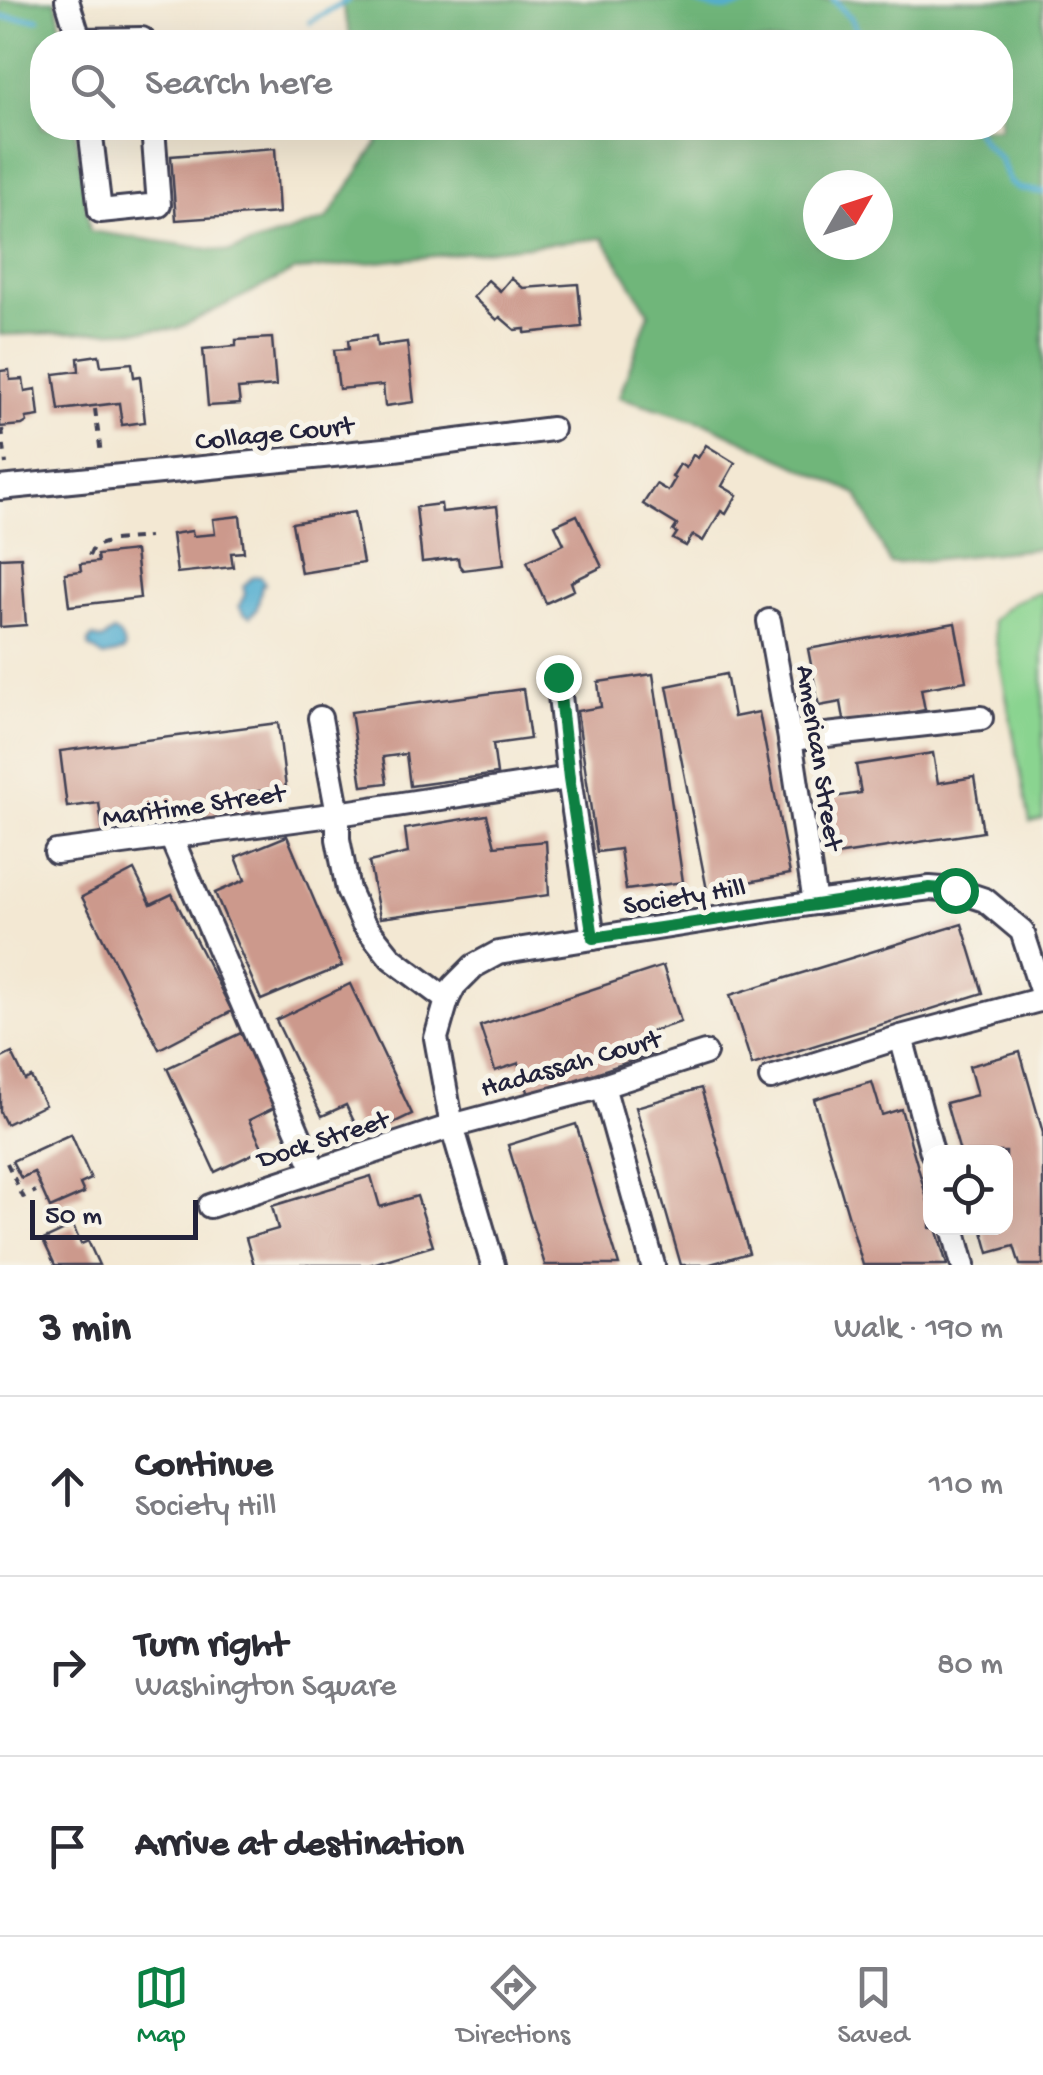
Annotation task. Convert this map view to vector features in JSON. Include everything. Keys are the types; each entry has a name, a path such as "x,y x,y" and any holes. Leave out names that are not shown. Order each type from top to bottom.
{"street":[{"path":"67,0 77,30"},
{"path":"91,140 100,211 159,205 155,140"},
{"name":"Collage Court","path":"3,478 394,449 552,429"},
{"name":"American Street","path":"769,622 815,903"},
{"path":"558,677 593,938"},
{"path":"320,718 348,890 363,924 391,958 447,1000 436,1038 452,1126 493,1265"},
{"path":"790,739 981,718"},
{"name":"Maritime Street","path":"56,852 569,778"},
{"path":"171,837 314,1170"},
{"name":"Society Hill","path":"447,1000 454,986 474,966 498,954 930,888 955,890 985,900 1022,931 1043,998"},
{"path":"771,1078 1043,998"},
{"path":"901,1037 930,1145"},
{"name":"Hadassah Court","path":"452,1126 602,1086 705,1053"},
{"path":"602,1086 653,1265"},
{"name":"Dock Street","path":"210,1206 452,1126"},
{"path":"955,1235 963,1265"}],"path":[{"path":"95,409 102,458"},
{"path":"2,430 3,478"},
{"path":"89,556 93,547 113,540 149,537"},
{"path":"7,1163 23,1197 36,1192"}],"green space":[{"path":"0,0 55,0 61,30 30,30 30,140 77,140 90,231 229,252 327,219 377,140 1013,140 1013,30 349,30 341,0 1043,0 1043,548 890,564 857,494 708,424 619,397 649,313 603,238 294,271 177,329 0,335"},
{"path":"1043,592 1043,819 1030,822 992,621 1014,602"}],"water":[{"path":"254,576 261,577 265,584 257,609 250,617 239,606 245,594 243,586"},
{"path":"113,632 120,636 124,651 104,657 89,647 93,637 102,640"}],"building":[{"path":"275,148 279,213 176,220 171,156"},
{"path":"511,278 523,288 578,284 582,327 525,333 525,329 515,330 500,317 497,320 473,297 488,280 500,291"},
{"path":"376,336 377,346 407,342 414,402 385,406 383,385 339,389 334,350 349,349 348,340"},
{"path":"272,338 276,386 238,389 240,404 208,406 203,349 236,346 236,340"},
{"path":"99,355 101,366 132,363 134,377 140,376 145,422 122,425 119,403 59,410 54,374 79,371 78,358"},
{"path":"9,370 10,380 23,379 25,391 36,389 39,416 26,418 22,425 0,427 0,371"},
{"path":"706,445 735,463 722,486 737,495 726,514 721,511 703,541 693,535 686,546 673,539 677,525 643,504 656,484 668,491 680,464 686,468 693,455 698,458"},
{"path":"441,504 442,512 497,506 504,565 463,570 458,558 422,562 416,507"},
{"path":"354,512 363,563 301,573 292,523"},
{"path":"577,515 602,567 571,582 574,590 546,603 527,561 564,544 555,525"},
{"path":"240,516 244,552 231,553 233,567 177,573 172,534 215,534 213,519"},
{"path":"135,551 140,598 69,606 65,573 81,571 80,564 98,562 97,555"},
{"path":"21,557 26,625 0,627 0,558"},
{"path":"955,623 966,681 921,689 925,710 845,725 841,702 819,706 808,649"},
{"path":"653,674 683,882 626,890 620,849 597,852 577,711 601,707 598,682"},
{"path":"726,674 734,717 759,712 790,874 707,890 667,686"},
{"path":"523,689 530,739 493,744 497,774 410,786 406,754 383,757 387,783 362,786 351,712"},
{"path":"278,723 286,788 251,792 254,813 103,832 99,803 67,807 60,751"},
{"path":"933,753 938,783 974,777 983,832 836,855 827,798 861,793 856,765"},
{"path":"487,815 495,846 546,841 549,895 380,918 369,862 408,853 405,829"},
{"path":"287,836 342,966 261,1000 215,893 245,880 236,857"},
{"path":"134,870 151,904 172,894 232,1011 159,1049 82,897"},
{"path":"962,924 983,993 752,1065 730,995"},
{"path":"663,966 681,1022 646,1033 653,1054 529,1095 519,1063 495,1071 480,1026"},
{"path":"350,984 412,1114 362,1138 346,1105 322,1116 276,1020"},
{"path":"241,1033 276,1107 249,1120 263,1149 215,1172 167,1068"},
{"path":"1020,1052 1043,1133 1043,1265 1020,1265 1014,1246 989,1253 984,1235 1013,1235 1013,1145 958,1145 946,1103 977,1095 969,1066"},
{"path":"12,1053 25,1080 31,1077 45,1105 6,1124 0,1112 0,1059"},
{"path":"872,1082 882,1115 901,1109 923,1185 923,1235 938,1235 947,1265 863,1265 814,1099"},
{"path":"701,1088 749,1253 707,1265 681,1265 636,1107"},
{"path":"576,1124 619,1265 545,1265 508,1145"},
{"path":"71,1134 91,1179 80,1184 84,1193 50,1208 34,1172 21,1178 12,1161"},
{"path":"371,1176 380,1207 417,1196 433,1246 369,1265 254,1265 246,1238 278,1229 272,1206"},
{"path":"73,1226 81,1244 88,1241 99,1265 55,1265 43,1240"}],"waterway":[{"path":"310,22 348,0"},
{"path":"692,0 725,9 758,0"},
{"path":"834,0 857,30"},
{"path":"0,17 38,19"},
{"path":"981,140 1000,159 1010,183 1019,189 1043,192"}],"route":[{"path":"558,677 593,938 815,903 930,888 955,890"}]}
